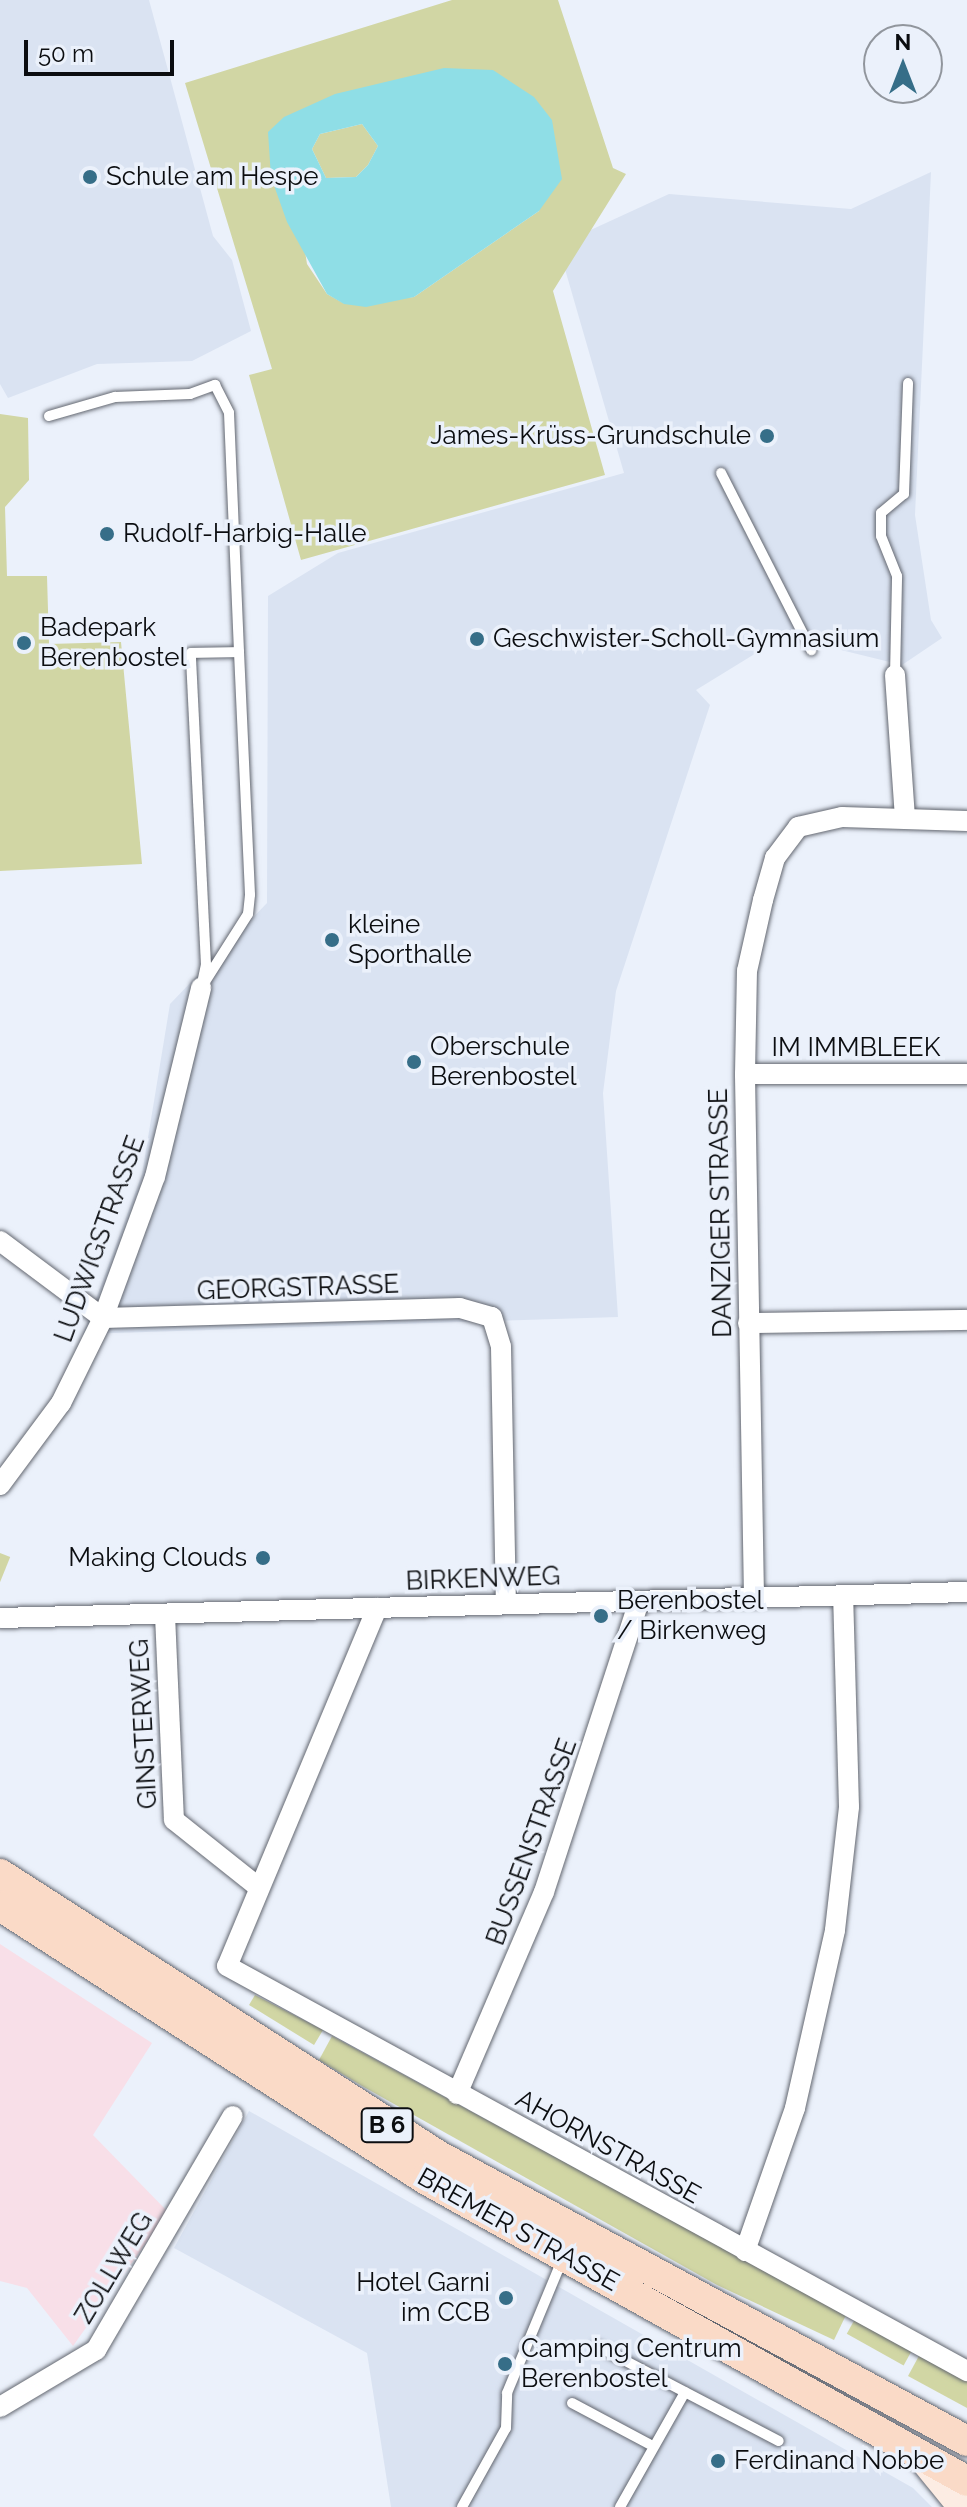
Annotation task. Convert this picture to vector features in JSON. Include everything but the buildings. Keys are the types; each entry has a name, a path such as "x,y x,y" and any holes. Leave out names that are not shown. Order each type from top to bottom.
{"main road":[{"name":"BREMER STRASSE","path":"0,1874 439,2156 967,2441"},
{"name":"BREMER STRASSE","path":"0,1906 251,2074 564,2256 967,2481"}],"street":[{"path":"895,675 905,819 967,821"},
{"name":"DANZIGER STRASSE","path":"754,1597 745,1074 751,944 788,834 833,818 905,819"},
{"name":"LUDWIGSTRASSE","path":"0,1485 61,1403 103,1318 155,1177 201,988"},
{"name":"IM IMMBLEEK","path":"745,1074 967,1074"},
{"path":"0,1241 103,1318"},
{"name":"GEORGSTRASSE","path":"103,1318 460,1308 492,1317 501,1347 506,1604"},
{"path":"748,1323 967,1320"},
{"name":"BIRKENWEG","path":"0,1618 967,1592"},
{"path":"745,2251 795,2108 835,1930 849,1807 843,1596"},
{"name":"BUSSENSTRASSE","path":"457,2094 544,1892 639,1601"},
{"path":"257,1886 377,1608"},
{"name":"GINSTERWEG","path":"165,1615 170,1807 183,1829 257,1886"},
{"name":"AHORNSTRASSE","path":"257,1886 227,1966 967,2371"},
{"name":"ZOLLWEG","path":"0,2407 96,2350 233,2116"},
{"path":"921,2457 962,2507"}],"lane":[{"path":"895,675 897,576 881,536 881,513 904,494 908,383"},
{"name":"LUDWIGSTRASSE","path":"49,416 115,397 190,394 215,385 229,413 250,895 248,914 201,988"},
{"path":"721,473 811,650"},
{"name":"LUDWIGSTRASSE","path":"201,988 191,653 239,652"},
{"path":"462,2507 506,2428 507,2393 564,2256"},
{"path":"597,2346 779,2441"},
{"path":"572,2403 649,2444 659,2443 685,2392"},
{"path":"620,2507 649,2444"}],"shaded area":[{"path":"0,0 149,0 213,236 232,260 251,331 192,361 97,364 8,398 0,384"},
{"path":"931,172 915,515 931,620 942,638 902,665 784,636 696,690 710,705 616,991 603,1093 618,1317 83,1334 142,1174 170,1004 267,903 268,596 338,553 624,473 558,245 669,194 851,209"},
{"path":"0,1944 152,2043 93,2135 168,2212 73,2346 27,2288 0,2281"},
{"path":"249,2111 913,2488 932,2507 391,2507 367,2353 174,2248"}],"green space":[{"path":"452,0 558,0 613,168 626,174 553,291 605,475 301,560 249,375 272,369 185,83","holes":["284,117 552,120 539,211 414,297 345,304 327,294 307,264"]},
{"path":"362,124 378,146 368,165 356,177 326,178 312,149 320,134"},
{"name":"Badepark Berenbostel","path":"0,414 28,418 29,480 5,507 7,576 47,576 49,644 121,642 142,864 0,871"},
{"path":"0,1553 10,1557 0,1582"},
{"path":"255,1995 323,2030 314,2045 249,2005"},
{"path":"332,2036 846,2315 834,2340 717,2285 319,2060"},
{"path":"855,2319 912,2351 904,2365 847,2334"},
{"path":"920,2354 967,2380 967,2408 908,2376"}],"water":[{"path":"444,68 493,70 534,97 552,120 562,179 539,211 414,297 366,307 344,304 327,294 287,222 271,177 268,132 284,117 335,94","holes":["362,124 378,146 368,165 356,177 326,178 312,149 320,134"]}],"place":[{"name":"Schule am Hespe","path":"90,177"},
{"name":"James-Krüss-Grundschule","path":"767,436"},
{"name":"Rudolf-Harbig-Halle","path":"107,534"},
{"name":"Geschwister-Scholl-Gymnasium","path":"477,639"},
{"name":"Badepark Berenbostel","path":"24,643"},
{"name":"kleine Sporthalle","path":"332,940"},
{"name":"Oberschule Berenbostel","path":"414,1062"},
{"name":"Making Clouds","path":"263,1558"},
{"name":"Berenbostel / Birkenweg","path":"601,1616"},
{"name":"Hotel Garni im CCB","path":"506,2298"},
{"name":"Camping Centrum Berenbostel","path":"505,2364"},
{"name":"Ferdinand Nobbe","path":"718,2461"}]}
